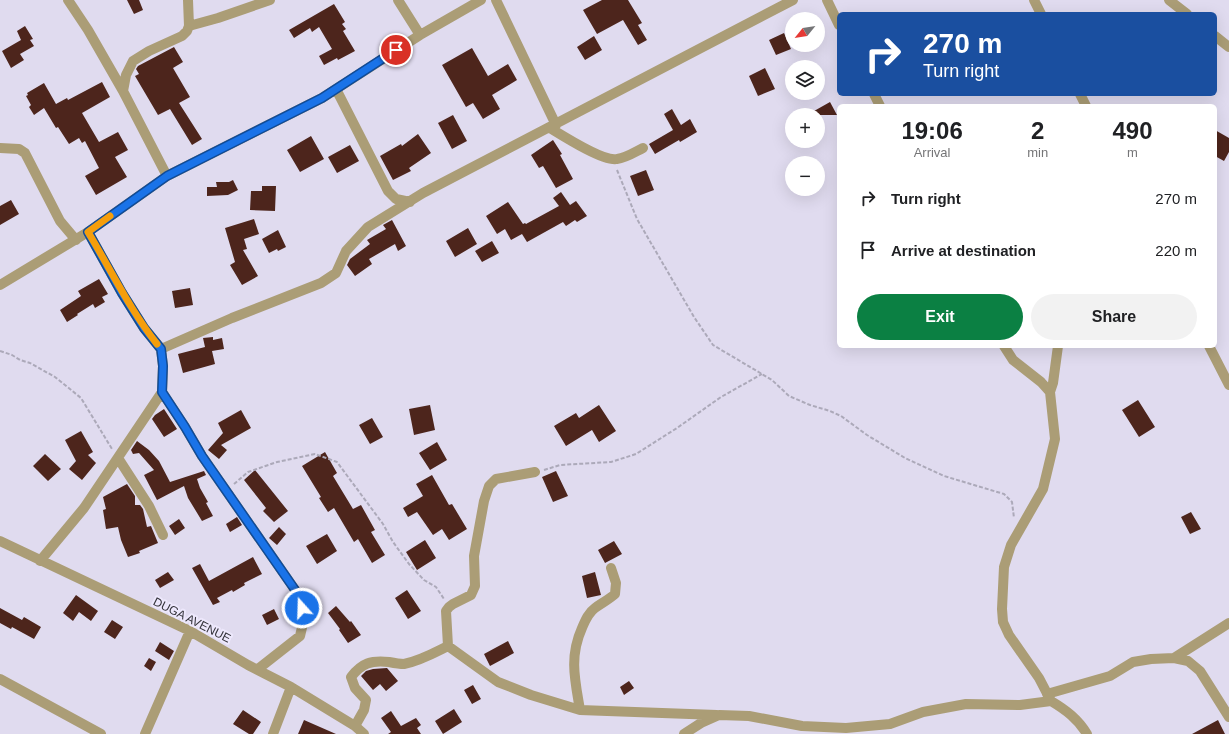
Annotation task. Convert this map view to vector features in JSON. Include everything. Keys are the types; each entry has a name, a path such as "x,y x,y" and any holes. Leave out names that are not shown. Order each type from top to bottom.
{"street":[{"path":"68,0 88,30 167,176"},
{"path":"122,91 126,75 133,62 149,51 182,36 187,31 189,26 188,0"},
{"path":"189,26 270,0"},
{"path":"398,0 420,35"},
{"path":"0,285 76,240 167,176 322,98 420,35 482,0"},
{"path":"496,0 553,126 571,140 609,159 617,159 643,148"},
{"path":"161,349 232,318 321,283 336,273 346,251 368,228 423,193 793,0"},
{"path":"826,0 837,21"},
{"path":"1034,0 1040,12"},
{"path":"1169,0 1184,12"},
{"path":"1217,38 1229,47"},
{"path":"336,89 388,191 396,199 410,202"},
{"path":"0,148 19,150 25,153 60,221 76,240"},
{"path":"40,561 84,508 162,392 163,366 161,349 144,328 122,293 88,232"},
{"path":"1005,348 1013,360 1041,382 1050,392"},
{"path":"1058,348 1053,383 1050,392 1055,439 1043,489 1011,545 1004,567 1002,610 1003,622 1009,635 1049,697 1071,713 1087,734"},
{"path":"1209,348 1229,385"},
{"path":"162,392 202,456 300,597 304,619 300,636 258,670"},
{"path":"118,458 149,506 163,535"},
{"path":"448,646 446,611 449,607 470,595 475,586 474,556 484,501 489,486 496,480 535,472"},
{"name":"DUGA AVENUE","path":"0,540 40,561 190,631 291,688 355,726 364,734"},
{"path":"580,710 574,672 574,656 578,637 586,618 595,608 615,594 616,584 612,568"},
{"path":"1174,658 1229,623"},
{"path":"145,734 190,631"},
{"path":"448,646 498,682 531,695 580,710 749,716 802,726 846,728 890,724 923,712 966,704 1020,705 1049,697 1110,676 1133,662 1151,659 1174,658 1188,661 1200,671 1229,716"},
{"path":"355,726 364,710 366,700 355,688 350,677 357,669 370,662 383,661 402,664 419,661 448,646"},
{"path":"0,679 101,734"},
{"path":"273,734 291,688"},
{"path":"684,734 701,723 719,716"}],"path":[{"path":"609,159 619,172 637,219 694,317 713,345 772,380 789,396 810,405 830,410 905,458 944,476 1004,494 1012,502 1014,522"},
{"path":"0,351 30,363 55,376 81,398 118,458"},
{"path":"535,472 560,465 611,462 636,454 677,428 721,397 762,374"},
{"path":"226,490 248,472 277,462 315,454 337,462 383,524 393,542 409,564 424,580 436,587 449,607"}],"building":[{"path":"127,0 139,0 143,10 134,14"},
{"path":"602,0 628,0 642,23 638,25 647,40 638,45 623,20 597,34 583,10"},
{"path":"334,4 345,22 342,24 346,29 343,31 355,51 338,60 337,58 324,65 319,56 332,49 319,27 312,32 310,28 294,38 289,30"},
{"path":"25,26 33,39 30,40 34,46 20,54 24,60 11,68 2,51 21,40 17,31"},
{"path":"784,33 785,51 776,55 769,40"},
{"path":"594,36 602,50 585,60 577,47"},
{"path":"174,47 183,62 173,68 190,97 179,103 202,139 192,145 170,109 158,115 135,76 139,74 136,69 138,66"},
{"path":"472,48 488,76 508,64 517,80 492,95 500,109 483,119 473,103 466,107 442,65"},
{"path":"765,68 775,89 758,96 749,76"},
{"path":"102,82 110,97 82,113 99,142 118,132 128,150 115,157 127,177 96,195 85,176 99,168 85,141 82,143 79,138 69,144 58,127 56,128 44,108 34,115 29,107 31,105 26,96 28,95 27,93 44,83 56,104 67,98 68,100"},
{"path":"830,102 837,115 825,115 825,108 819,108"},
{"path":"672,109 681,125 690,119 697,132 680,142 679,140 655,154 649,144 673,130 664,114"},
{"path":"453,115 467,141 452,149 438,123"},
{"path":"1217,131 1229,138 1229,152 1224,161 1217,157"},
{"path":"418,134 431,153 409,168 411,171 393,180 380,156 401,144 402,146"},
{"path":"311,136 324,159 300,172 287,150"},
{"path":"553,140 562,154 560,155 573,179 556,188 543,166 539,168 531,155"},
{"path":"350,145 359,161 337,173 328,157"},
{"path":"646,170 654,190 638,196 630,176"},
{"path":"233,180 238,190 228,195 207,196 207,187 217,187 216,182 229,182"},
{"path":"262,186 276,186 275,211 250,210 251,191 262,191"},
{"path":"561,192 570,205 576,201 587,216 577,222 575,220 566,226 563,222 527,242 522,234 511,240 505,229 497,234 486,216 508,202 523,224 526,224 559,206 553,198"},
{"path":"11,200 19,214 0,225 0,206"},
{"path":"254,219 259,234 244,239 247,249 243,250 258,276 242,285 230,265 235,262 225,228"},
{"path":"392,220 406,246 398,251 395,244 369,259 372,264 355,276 347,265 350,259 370,244 367,240 386,229 383,225"},
{"path":"468,228 477,244 455,257 446,241"},
{"path":"278,230 286,247 269,253 262,239"},
{"path":"492,241 499,253 482,262 475,251"},
{"path":"99,279 108,294 102,297 105,302 95,308 93,304 67,322 60,310 81,296 78,291"},
{"path":"190,288 193,305 175,308 172,291"},
{"path":"213,337 213,340 222,338 224,349 212,351 215,364 183,373 178,354 205,347 203,338"},
{"path":"1138,400 1155,427 1139,437 1122,410"},
{"path":"430,405 435,430 414,435 409,409"},
{"path":"599,405 616,431 599,442 592,430 566,446 554,426 576,413 579,418"},
{"path":"164,409 177,429 164,437 152,419"},
{"path":"241,410 251,428 221,445 227,450 219,459 208,450 223,433 218,423"},
{"path":"372,418 383,437 370,444 359,425"},
{"path":"81,431 93,452 88,455 96,463 82,480 69,469 76,461 65,440"},
{"path":"137,441 149,450 159,461 170,482 204,471 206,475 197,479 208,502 206,503 213,516 202,521 188,498 184,486 157,500 144,475 154,470 139,453 133,454 131,450"},
{"path":"437,442 447,460 430,470 419,453"},
{"path":"325,452 337,473 333,476 353,509 361,505 375,530 371,532 385,555 372,563 358,539 354,542 334,508 328,512 319,498 321,497 302,466"},
{"path":"45,454 61,469 48,481 33,466"},
{"path":"255,470 288,511 274,522 263,511 266,508 244,480"},
{"path":"556,471 568,496 553,502 542,477"},
{"path":"432,475 449,505 452,504 467,529 449,540 442,529 433,535 417,512 408,517 403,508 423,496 416,484"},
{"path":"127,484 135,496 135,505 140,505 143,509 147,527 151,526 158,543 139,551 140,553 128,557 121,540 118,527 106,529 103,510 106,509 103,497"},
{"path":"1191,512 1201,529 1190,534 1181,517"},
{"path":"237,517 242,525 230,532 226,524"},
{"path":"179,519 185,528 175,535 169,526"},
{"path":"279,527 286,534 277,545 269,538"},
{"path":"327,534 337,551 317,564 306,546"},
{"path":"425,540 436,558 417,570 406,552"},
{"path":"614,541 622,554 605,563 598,550"},
{"path":"253,557 262,574 244,583 245,585 233,592 232,590 217,598 220,602 213,605 192,568 200,564 209,581"},
{"path":"168,572 174,580 160,588 155,580"},
{"path":"595,572 601,595 587,598 582,576"},
{"path":"407,590 421,611 408,619 395,598"},
{"path":"76,595 98,611 91,621 79,612 73,621 63,613"},
{"path":"336,606 350,622 351,621 361,635 348,643 328,613"},
{"path":"0,608 22,620 24,617 41,627 34,639 12,627 11,629 0,623"},
{"path":"274,609 279,619 267,625 262,615"},
{"path":"112,620 123,627 115,639 104,632"},
{"path":"508,641 514,653 490,666 484,654"},
{"path":"160,642 174,651 169,660 155,651"},
{"path":"149,658 156,662 151,671 144,666"},
{"path":"387,668 398,681 386,691 380,684 373,690 361,676 366,671"},
{"path":"629,681 634,688 624,695 620,687"},
{"path":"473,685 481,699 472,704 464,690"},
{"path":"454,709 462,722 443,734 435,721"},
{"path":"243,710 261,722 253,734 249,734 233,724"},
{"path":"391,711 401,726 416,718 421,725 417,728 421,734 388,734 391,732 381,718"},
{"path":"304,720 336,734 298,734"},
{"path":"1218,720 1225,734 1192,734"}],"slow traffic":[{"path":"110,216 88,232 104,258 122,293 144,328 157,344"}],"route":[{"path":"302,608 300,597 202,456 162,392 163,366 161,349 144,328 122,293 104,258 88,232 167,176 322,98 396,50"}]}
